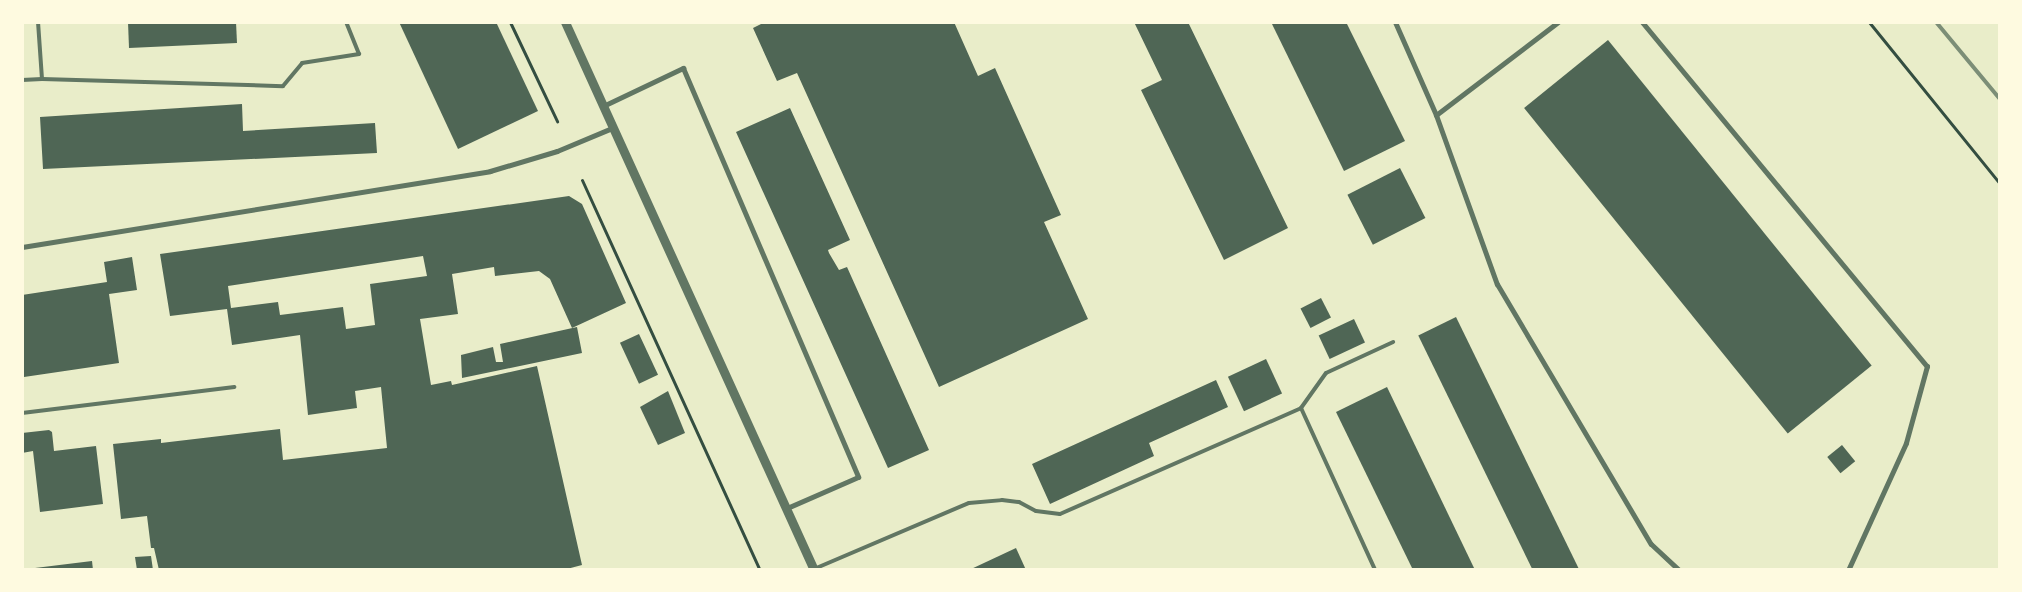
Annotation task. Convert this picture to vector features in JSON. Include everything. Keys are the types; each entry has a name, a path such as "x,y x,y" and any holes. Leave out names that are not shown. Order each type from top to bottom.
{"street":[{"path":"565,22 814,569"},
{"path":"1395,22 1436,115 1497,284 1650,544 1679,570"},
{"path":"1436,115 1558,22"},
{"path":"1642,22 1927,366 1906,443 1848,570"},
{"path":"602,106 683,68 858,477 787,508"},
{"path":"22,247 490,172 562,149 612,128"}],"lane":[{"path":"38,22 42,79"},
{"path":"22,80 284,86 302,63 359,54 346,22"},
{"path":"814,569 969,503 1002,500 1019,502 1036,511 1060,514 1301,408 1326,373 1393,342"},
{"path":"22,413 234,387"},
{"path":"1301,408 1375,570"}],"path":[{"path":"510,22 557,121"},
{"path":"1869,22 2000,184"},
{"path":"582,180 760,570"}],"building":[{"path":"128,22 236,22 237,43 129,48"},
{"path":"399,22 496,22 538,111 458,149"},
{"path":"765,22 954,22 978,76 995,68 1061,215 1044,222 1088,319 939,387 797,73 777,81 753,28"},
{"path":"1134,22 1188,22 1288,228 1224,260 1141,90 1162,80"},
{"path":"1271,22 1346,22 1405,141 1344,171"},
{"path":"1608,40 1872,366 1788,434 1524,108"},
{"path":"242,104 243,131 375,123 377,153 43,169 40,117"},
{"path":"790,108 850,240 828,250 829,253 839,270 847,267 929,450 888,468 736,132"},
{"path":"1400,168 1425,218 1373,245 1347,195"},
{"path":"569,196 582,204 626,303 572,328 550,279 539,271 495,276 494,267 452,274 458,314 420,319 431,385 451,381 452,385 537,366 582,565 563,570 159,570 154,548 151,548 147,516 121,519 113,444 161,439 161,443 280,429 283,460 387,448 381,387 355,391 357,408 308,415 300,335 232,345 227,309 170,316 160,254","holes":["423,256 427,276 370,284 375,325 346,329 343,307 280,315 278,302 231,308 228,286"]},
{"path":"132,257 137,290 109,294 119,363 24,377 22,295 107,282 104,262"},
{"path":"1321,298 1331,318 1310,328 1301,308"},
{"path":"1456,317 1579,570 1533,570 1418,335"},
{"path":"1354,319 1365,343 1330,359 1319,335"},
{"path":"577,327 582,353 462,378 461,355 493,347 496,362 503,362 500,344"},
{"path":"639,334 658,375 639,384 620,343"},
{"path":"1266,359 1282,393 1244,411 1228,377"},
{"path":"1216,380 1228,407 1149,443 1154,456 1050,504 1032,464"},
{"path":"1387,387 1475,570 1413,570 1336,412"},
{"path":"668,391 685,433 658,445 640,407"},
{"path":"49,430 52,432 54,451 96,446 103,504 40,512 33,451 22,453 22,433"},
{"path":"1842,445 1855,461 1840,473 1827,457"},
{"path":"1016,548 1026,570 969,570"},
{"path":"151,556 153,570 137,570 135,557"},
{"path":"92,561 93,570 35,570 35,568"}],"railway":[{"path":"1936,22 2000,99"}]}
